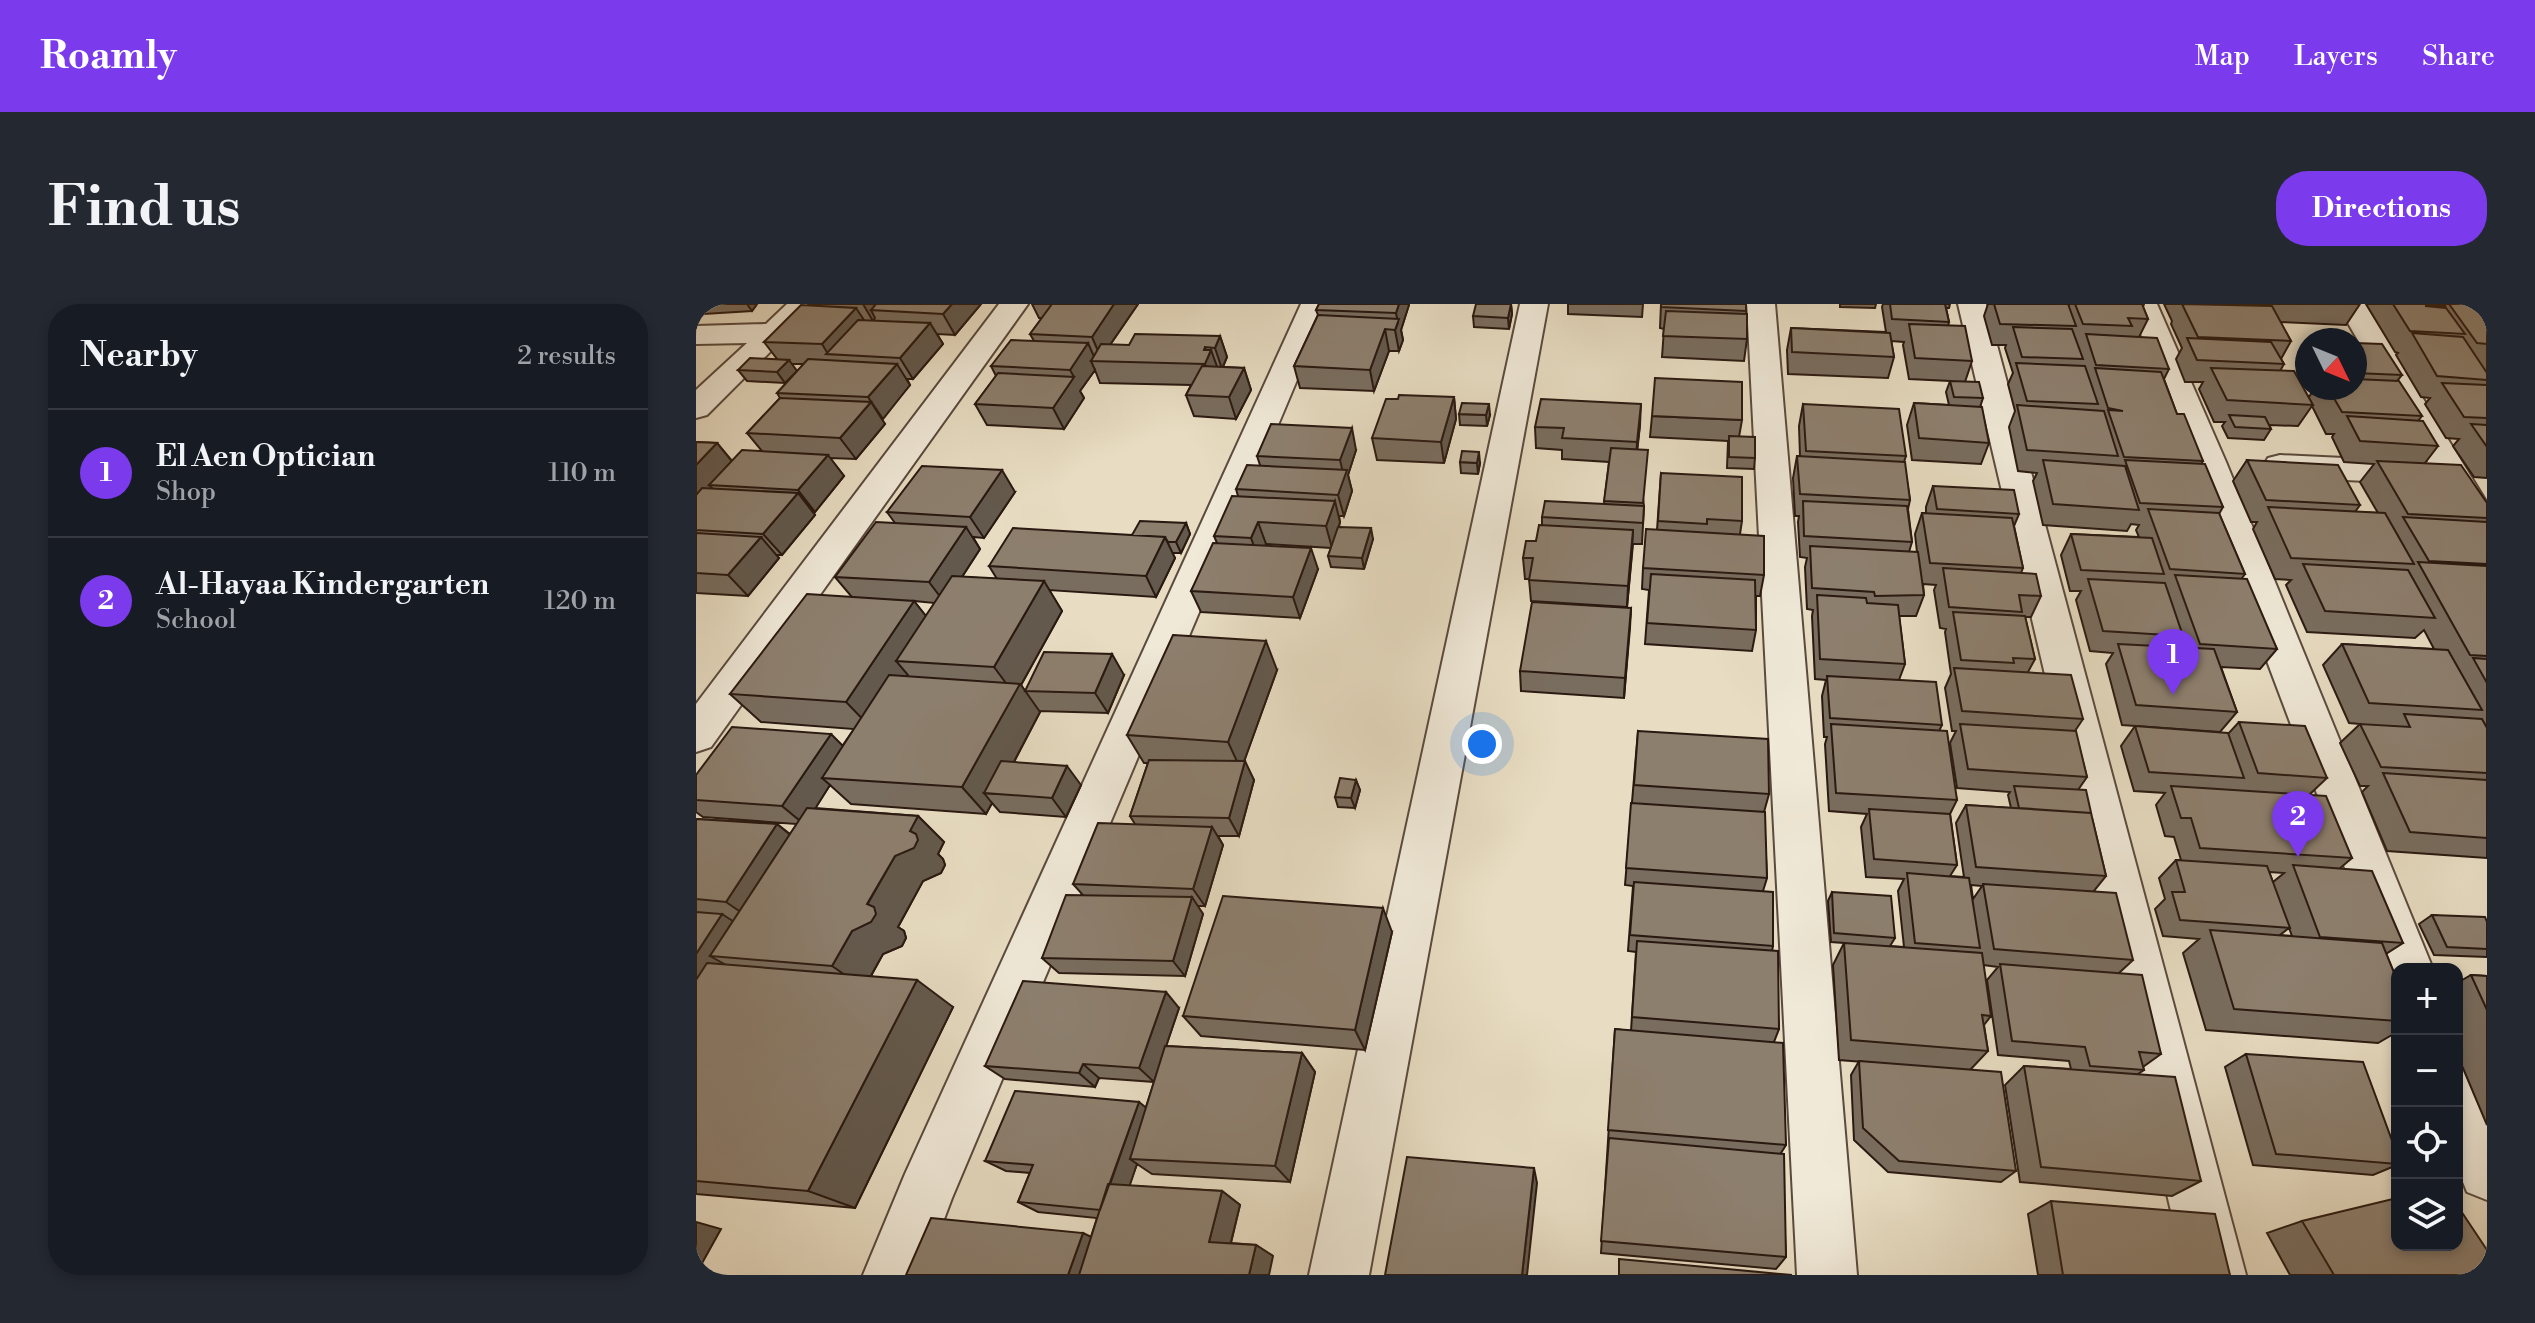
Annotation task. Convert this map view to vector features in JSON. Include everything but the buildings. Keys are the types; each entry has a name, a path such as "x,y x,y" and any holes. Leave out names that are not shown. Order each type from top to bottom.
{"street":[{"path":"696,408 804,304"},
{"path":"696,735 1014,304"},
{"path":"893,1275 925,1194 1315,304"},
{"path":"1339,1275 1372,1096 1485,561 1534,304"},
{"path":"1761,304 1827,1275"},
{"path":"1972,304 2216,1275"},
{"path":"2143,304 2234,464 2406,963"},
{"path":"2351,304 2449,474 2487,533"},
{"path":"696,335 775,333"},
{"path":"2234,464 2449,474"},
{"path":"2462,1107 2487,1172"}],"place":[{"name":"El Aen Optician","path":"2173,695"},
{"name":"Al-Hayaa Kindergarten","path":"2298,857"}]}
